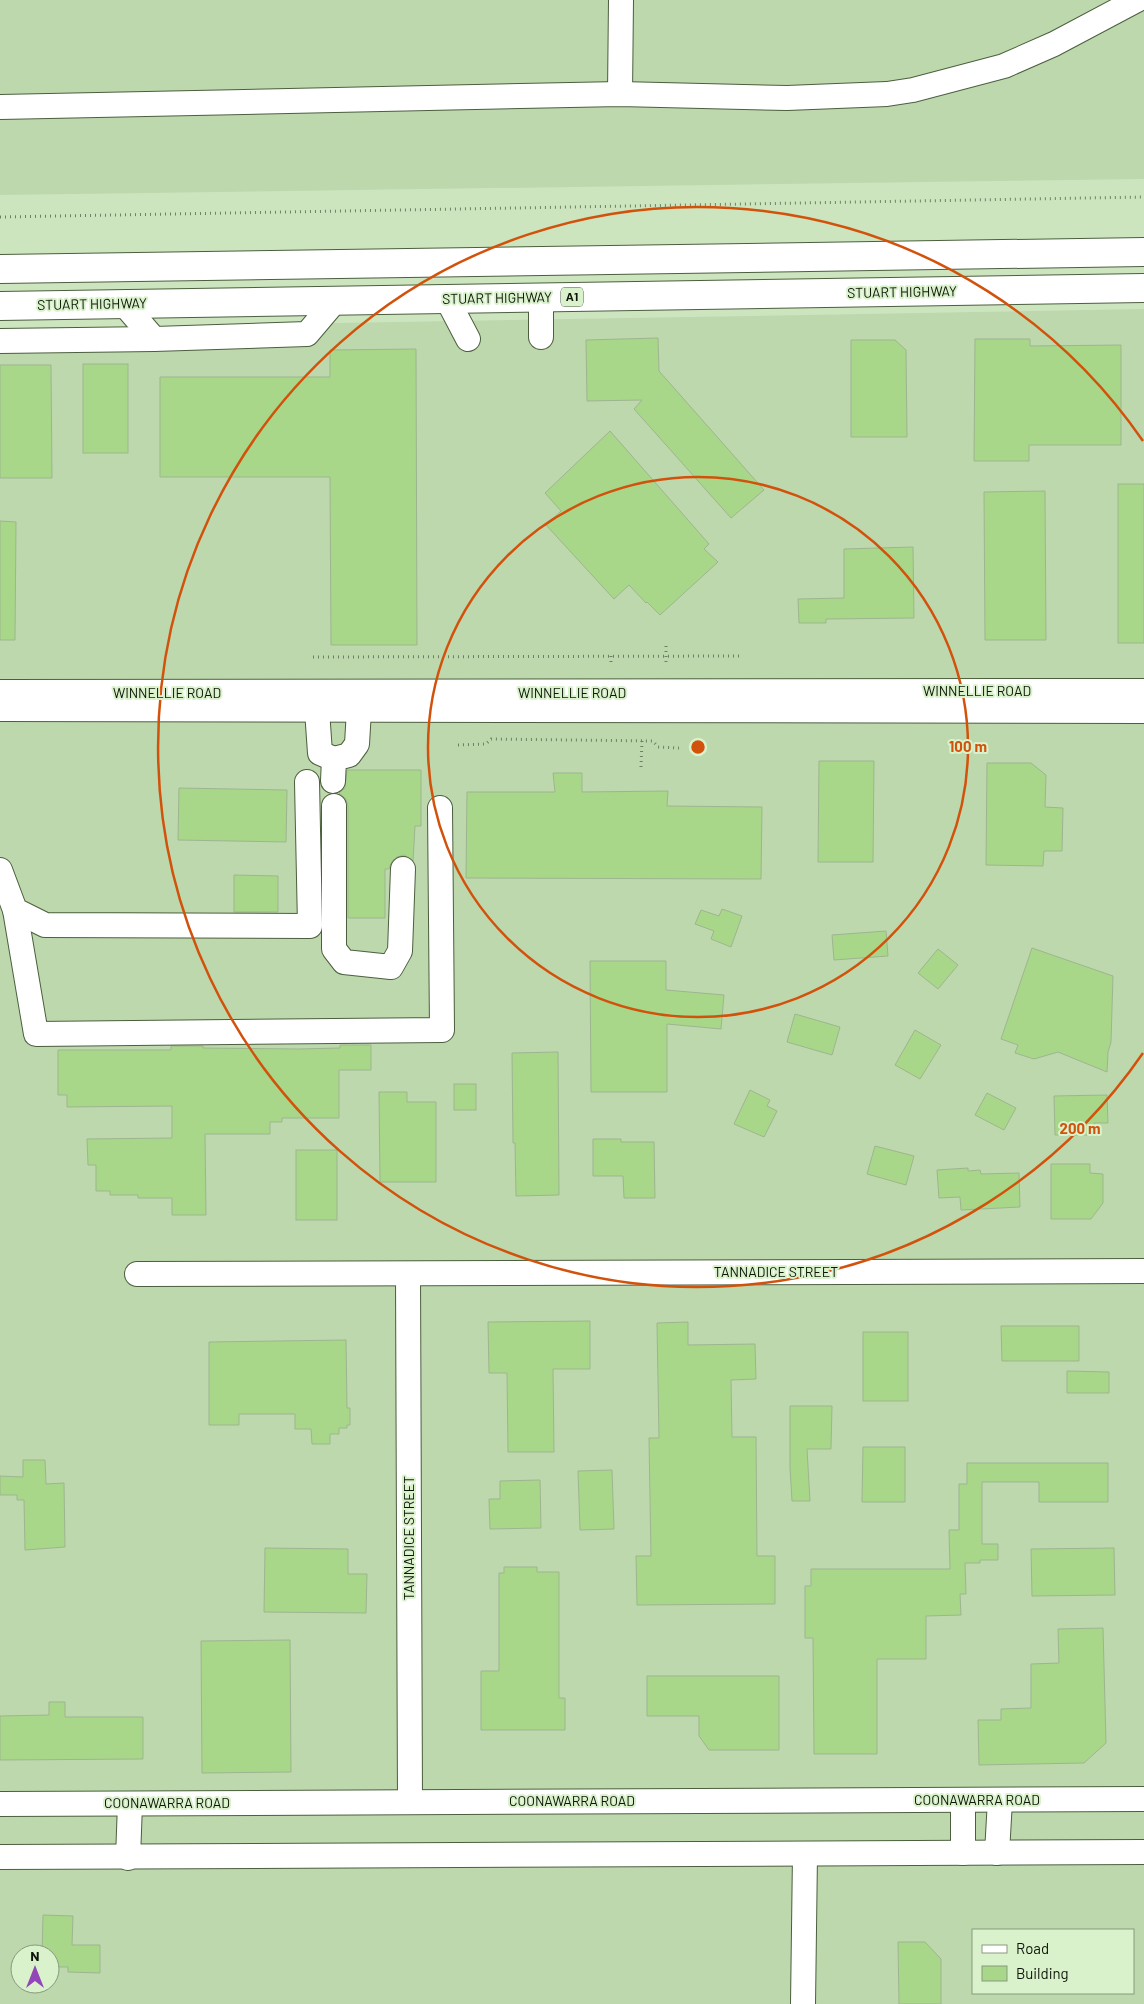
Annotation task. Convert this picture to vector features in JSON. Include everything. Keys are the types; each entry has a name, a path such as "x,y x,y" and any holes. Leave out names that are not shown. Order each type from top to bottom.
{"highway":[{"path":"0,269 1144,252"},
{"path":"606,260 606,296"},
{"name":"STUART HIGHWAY","path":"0,306 1144,288"}],"street":[{"path":"620,94 621,0"},
{"path":"0,107 620,94 787,98 879,94 913,90 1004,66 1054,44 1137,0"},
{"path":"541,297 541,337"},
{"path":"447,299 468,339"},
{"path":"0,341 154,339 307,334 335,301"},
{"path":"124,304 154,339"},
{"name":"WINNELLIE ROAD","path":"0,692 1144,691"},
{"name":"WINNELLIE ROAD","path":"0,709 1144,711"},
{"path":"318,710 320,753 333,770 350,755 357,744 359,710"},
{"path":"15,910 45,925 310,926 307,782"},
{"path":"334,806 334,949 344,962 391,967 400,951 403,869"},
{"path":"0,870 15,910 36,1034 442,1030 440,808"},
{"name":"TANNADICE STREET","path":"137,1274 1144,1271"},
{"name":"TANNADICE STREET","path":"408,1274 410,1802"},
{"name":"COONAWARRA ROAD","path":"0,1804 1144,1799"},
{"path":"963,1800 963,1853"},
{"path":"997,1853 1000,1800"},
{"path":"128,1858 130,1804"},
{"path":"0,1857 128,1858 1144,1852"},
{"path":"803,2004 805,1854"}],"path":[{"path":"0,217 1144,197"},
{"path":"666,646 666,662"},
{"path":"611,656 611,662"},
{"path":"313,657 742,656"},
{"path":"458,745 486,744 492,738 653,741 658,748 679,748"},
{"path":"641,768 642,741"}],"shaded area":[{"path":"0,0 1144,0 1144,179 0,195"},
{"path":"1144,309 1144,2004 0,2004 0,329"}],"building":[{"path":"658,338 659,371 764,490 731,518 634,409 642,400 587,401 586,340"},
{"path":"975,339 1030,339 1030,346 1121,345 1121,445 1029,445 1029,461 974,461"},
{"path":"851,340 895,340 906,350 907,437 851,437"},
{"path":"416,349 417,645 331,645 330,477 160,477 160,377 330,377 330,350"},
{"path":"83,364 128,364 128,453 83,453"},
{"path":"0,365 51,365 52,478 0,478"},
{"path":"610,431 709,544 704,549 718,562 660,615 629,585 614,599 546,525 561,511 545,493"},
{"path":"1118,484 1144,484 1144,643 1118,643"},
{"path":"1045,491 1046,640 985,640 984,492"},
{"path":"0,521 16,522 15,640 0,640"},
{"path":"913,547 914,618 826,619 826,623 799,623 798,599 844,598 844,549"},
{"path":"819,761 874,761 873,862 818,862"},
{"path":"987,763 1031,763 1046,775 1045,807 1063,808 1062,851 1044,851 1043,866 986,865"},
{"path":"347,770 421,770 421,826 415,826 413,861 404,855 397,857 392,861 389,869 385,869 385,918 348,918 348,806 346,799 339,793 345,788"},
{"path":"553,773 582,773 582,792 668,791 667,806 762,807 761,879 466,878 467,792 555,792"},
{"path":"179,788 287,790 286,842 178,840"},
{"path":"234,875 278,876 278,912 234,912"},
{"path":"722,909 742,916 731,947 711,939 714,931 695,924 701,910 719,916"},
{"path":"886,931 888,956 834,960 832,935"},
{"path":"1032,948 1113,976 1111,1042 1108,1052 1107,1072 1058,1052 1034,1059 1015,1053 1018,1045 1001,1039"},
{"path":"938,949 958,965 938,989 918,973"},
{"path":"590,961 666,961 666,990 724,995 721,1029 667,1024 667,1092 591,1092"},
{"path":"795,1014 840,1027 832,1055 787,1042"},
{"path":"915,1030 941,1045 920,1079 895,1065"},
{"path":"340,1045 371,1045 371,1070 339,1070 339,1118 282,1118 282,1122 270,1122 270,1134 205,1134 206,1215 172,1215 172,1198 138,1198 138,1195 110,1195 110,1191 96,1191 96,1165 88,1165 87,1139 172,1138 172,1106 67,1107 67,1095 58,1095 58,1050 171,1050 171,1046 298,1049 340,1048"},
{"path":"558,1052 559,1195 516,1196 515,1143 513,1143 512,1053"},
{"path":"454,1084 476,1084 476,1110 454,1110"},
{"path":"750,1090 770,1100 767,1106 777,1111 764,1137 734,1124"},
{"path":"379,1092 407,1092 407,1102 436,1102 436,1182 380,1182"},
{"path":"987,1093 1016,1108 1004,1130 975,1115"},
{"path":"1107,1095 1108,1123 1094,1123 1094,1135 1055,1135 1054,1096"},
{"path":"593,1139 621,1139 621,1142 654,1142 655,1198 624,1198 623,1176 593,1176"},
{"path":"875,1146 914,1156 906,1185 867,1174"},
{"path":"296,1150 337,1150 337,1220 296,1220"},
{"path":"1051,1164 1090,1164 1090,1173 1103,1174 1103,1203 1091,1219 1051,1219"},
{"path":"968,1168 968,1171 980,1170 981,1174 1019,1173 1020,1207 961,1210 960,1197 939,1198 937,1170"},
{"path":"590,1321 590,1369 553,1369 554,1452 508,1452 507,1373 489,1373 488,1322"},
{"path":"688,1322 688,1345 755,1344 756,1379 731,1380 732,1437 756,1437 757,1556 775,1556 775,1604 637,1605 636,1556 651,1556 649,1438 659,1438 657,1323"},
{"path":"1001,1326 1079,1326 1079,1361 1002,1361"},
{"path":"863,1332 908,1332 908,1401 863,1401"},
{"path":"346,1340 347,1408 350,1408 350,1425 347,1425 347,1428 339,1428 339,1434 330,1434 330,1444 312,1444 311,1429 295,1429 295,1414 239,1414 239,1425 209,1425 209,1342"},
{"path":"1067,1371 1109,1372 1109,1393 1067,1393"},
{"path":"790,1406 832,1406 831,1449 807,1449 810,1501 792,1501"},
{"path":"863,1447 905,1447 905,1502 862,1502"},
{"path":"23,1460 45,1460 46,1484 64,1483 65,1547 25,1550 24,1500 17,1500 17,1495 0,1495 0,1476 23,1477"},
{"path":"967,1463 1108,1463 1108,1502 1039,1502 1039,1482 982,1482 982,1544 998,1544 998,1560 980,1560 980,1563 965,1563 966,1594 960,1594 961,1615 926,1616 926,1659 877,1659 877,1754 814,1754 813,1638 805,1638 805,1586 811,1586 811,1569 950,1569 949,1530 959,1530 959,1484 967,1484"},
{"path":"612,1470 614,1529 580,1530 578,1471"},
{"path":"540,1480 541,1528 490,1529 489,1499 500,1499 500,1481"},
{"path":"265,1548 348,1549 348,1574 367,1574 366,1613 264,1612"},
{"path":"1114,1548 1115,1595 1032,1596 1031,1549"},
{"path":"504,1567 537,1567 537,1572 559,1572 559,1698 565,1698 565,1730 481,1730 481,1671 499,1671 499,1573 504,1573"},
{"path":"1103,1628 1106,1743 1084,1763 979,1765 978,1720 1001,1720 1001,1709 1031,1708 1031,1664 1059,1663 1058,1629"},
{"path":"290,1640 291,1772 202,1773 201,1641"},
{"path":"647,1676 779,1676 779,1750 709,1750 699,1736 699,1716 647,1716"},
{"path":"49,1702 65,1702 65,1717 143,1717 143,1759 0,1760 0,1716 49,1715"},
{"path":"43,1915 73,1916 72,1945 100,1945 100,1973 68,1972 68,1967 60,1967 60,1944 42,1944"},
{"path":"898,1942 925,1942 941,1959 941,2004 899,2004"}]}
